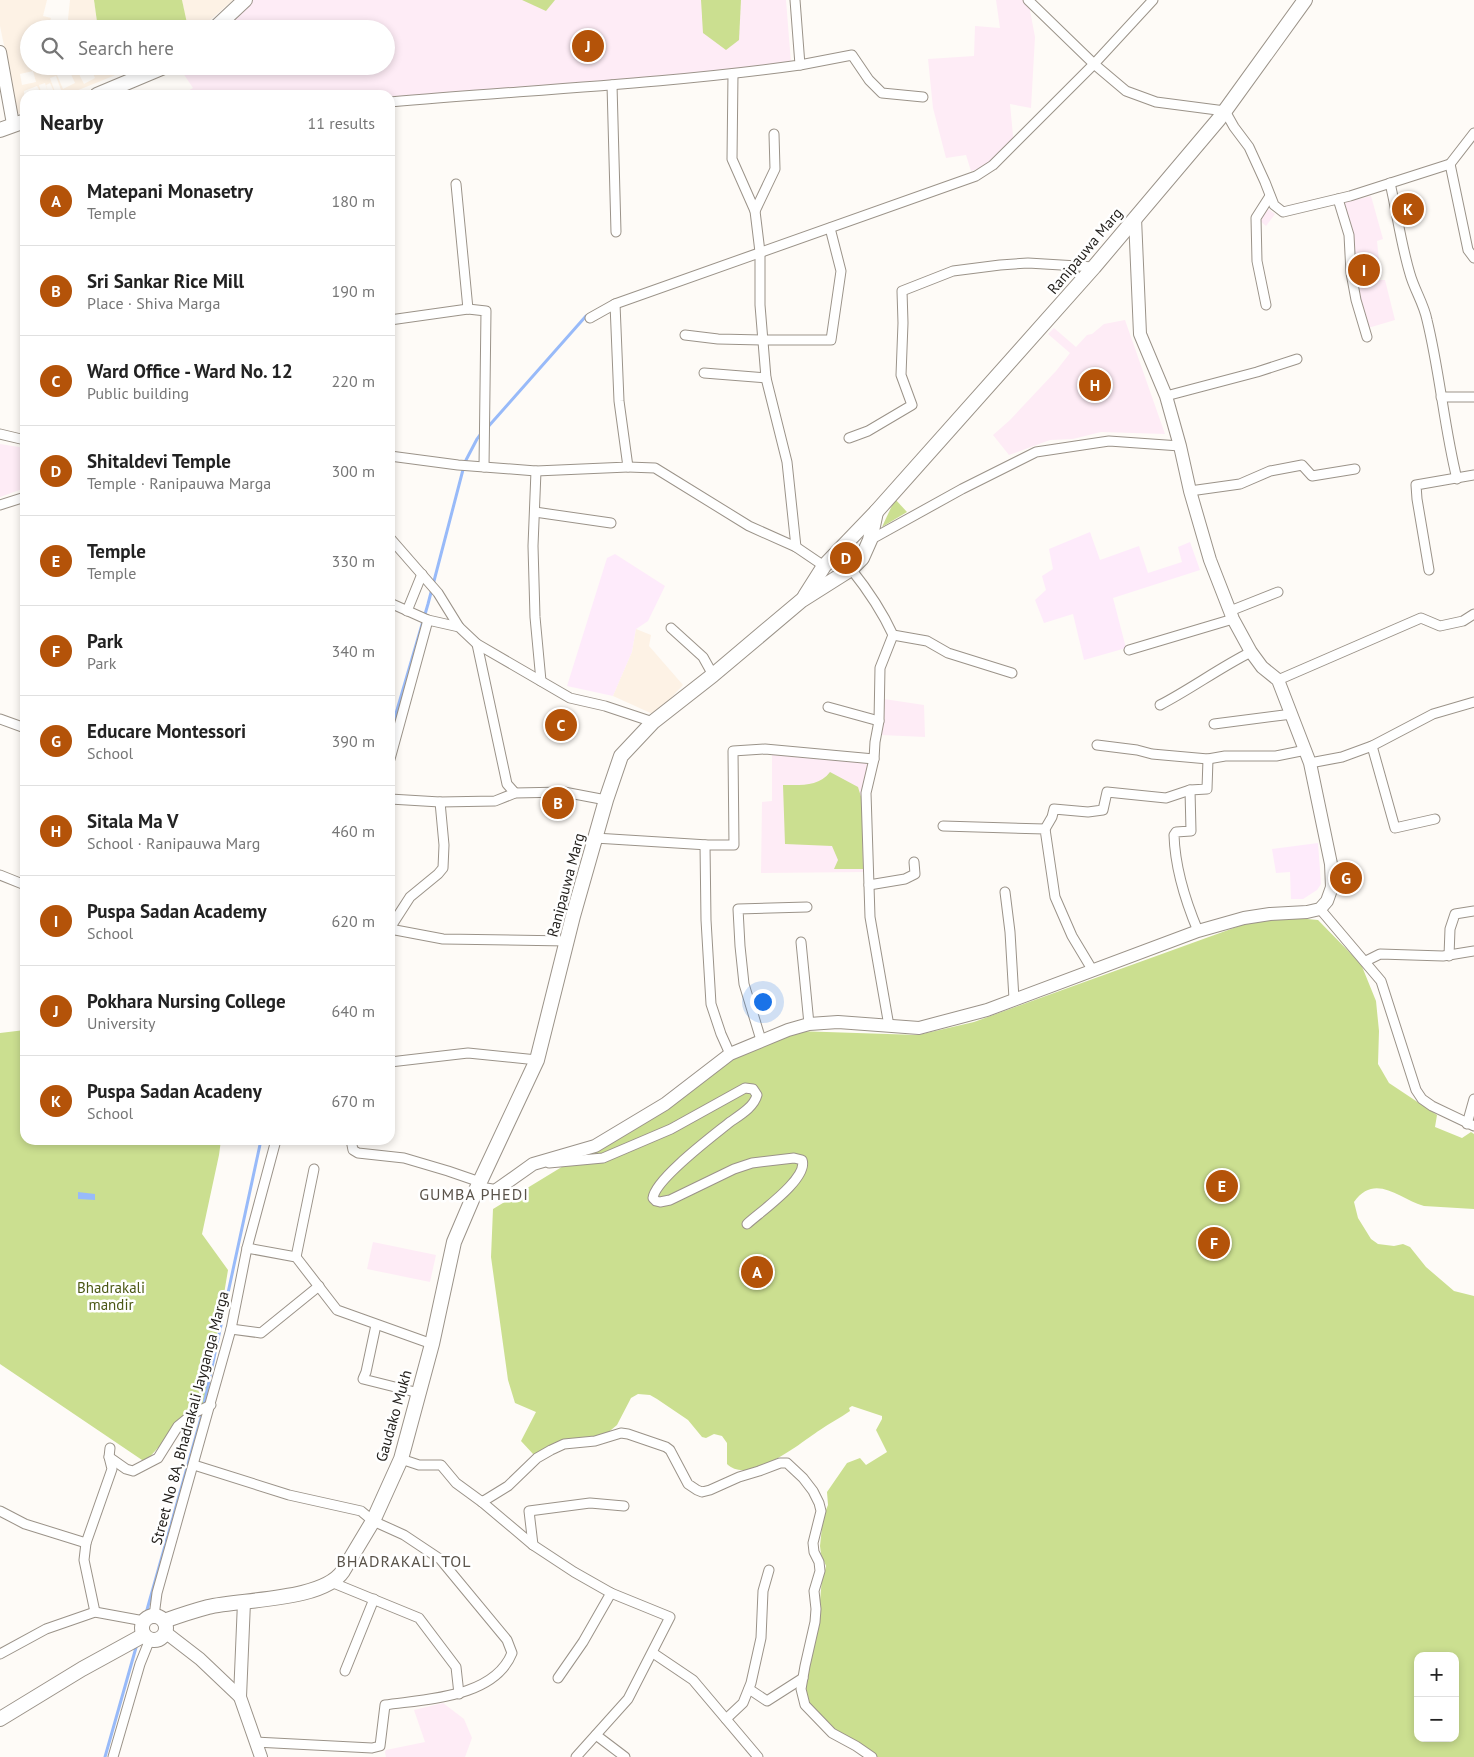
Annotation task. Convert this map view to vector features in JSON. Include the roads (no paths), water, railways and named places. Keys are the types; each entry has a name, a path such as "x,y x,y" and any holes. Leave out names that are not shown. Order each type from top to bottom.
{"main road":[{"path":"224,20 245,0"},
{"name":"Ranipauwa Marg","path":"478,1185 538,1060 567,941 595,838 621,756 653,722 713,675 802,600 824,566 876,512 1094,267 1225,110 1305,0"},
{"path":"0,52 13,125"},
{"path":"113,90 146,75"},
{"path":"478,1185 494,1191 534,1164 595,1146 665,1104 730,1054 761,1040 809,1024 838,1022 919,1028 987,1010 1198,931 1244,918 1270,914 1308,912 1320,909 1328,901 1332,887 1331,864 1306,750 1278,680 1262,667 1251,652 1232,615 1210,560 1166,396 1140,334 1135,218"},
{"path":"802,600 851,569 862,558 870,540 876,512"},
{"name":"Gaudako Mukh","path":"331,1582 338,1578 373,1520 401,1459 432,1344 454,1242 478,1185"},
{"path":"0,1719 153,1627 209,1607 296,1594 331,1582"},
{"path":"244,1602 240,1697 258,1756"},
{"path":"153,1627 200,1659 240,1697"}],"street":[{"path":"795,0 800,64"},
{"path":"1028,0 1094,64 1126,91 1156,102 1225,110 1234,127 1249,147 1274,206 1283,212 1338,199 1450,164 1474,133"},
{"path":"590,318 614,304 976,176 993,165 1094,64 1153,0"},
{"path":"395,102 733,74 852,55 869,80 882,93 923,97"},
{"path":"733,74 732,159 755,211 760,252 762,340 766,378 787,462 796,547"},
{"path":"612,85 616,232"},
{"path":"755,211 775,169 774,134"},
{"path":"1450,164 1468,250 1474,258"},
{"path":"456,184 468,310"},
{"path":"1390,184 1409,272 1427,317 1449,445 1457,479"},
{"path":"1266,305 1257,261 1256,218 1270,196"},
{"path":"1338,199 1349,235 1351,273 1356,300 1367,337"},
{"path":"685,335 718,339 831,340 841,271 830,228"},
{"path":"849,438 868,431 912,405 901,375 902,290 953,271 1000,265 1028,264 1094,267"},
{"path":"614,304 619,400 628,467"},
{"path":"395,319 468,310 486,311 484,468"},
{"path":"1166,396 1257,372 1297,359"},
{"path":"704,373 766,378"},
{"path":"1441,397 1474,397"},
{"path":"0,434 20,439"},
{"path":"870,540 962,489 1036,452 1109,441 1180,446"},
{"path":"395,457 484,468 536,471 628,467 655,468 749,526 796,547 824,566"},
{"path":"1190,491 1240,484 1270,471 1302,465 1312,476 1355,469"},
{"path":"536,471 533,546 534,608 541,681"},
{"path":"1429,570 1416,485 1474,475"},
{"path":"0,505 20,499"},
{"path":"535,512 611,523"},
{"path":"395,544 438,593 459,627 477,644 570,698 605,706 653,722"},
{"path":"851,569 863,583 893,634 928,642 948,653 1012,673"},
{"path":"408,612 422,574"},
{"path":"1129,650 1232,615 1278,592"},
{"path":"395,606 428,620 459,627"},
{"path":"1278,680 1421,618 1440,626 1463,621 1474,614"},
{"path":"395,741 428,620"},
{"path":"671,628 703,657 713,675"},
{"path":"889,1026 870,917 866,793 874,759 879,721 880,668 893,634"},
{"path":"477,644 507,784 515,793"},
{"path":"1160,705 1251,652"},
{"path":"1310,763 1342,757 1372,746 1433,714 1474,702"},
{"path":"828,707 879,721"},
{"path":"1214,724 1292,714"},
{"path":"0,719 20,726"},
{"path":"1097,745 1137,750 1152,754 1208,759 1225,756 1276,756 1306,750"},
{"path":"1372,746 1395,828 1435,819"},
{"path":"595,838 734,845 733,751 765,749 874,759"},
{"path":"1092,971 1072,936 1055,897 1046,829 1054,809 1088,812 1103,810 1107,792 1166,798 1190,790 1207,789 1208,759"},
{"path":"1190,790 1191,831 1176,832 1174,835 1174,846 1176,865 1188,907 1198,931"},
{"path":"395,799 440,802 495,801 515,793 564,792 606,800"},
{"path":"395,921 410,896 443,868 444,845 440,802"},
{"path":"943,826 1046,829"},
{"path":"705,845 706,920 711,1004 730,1054"},
{"path":"869,886 905,879 915,874 914,862"},
{"path":"0,875 20,880"},
{"path":"1005,892 1010,932 1014,999"},
{"path":"761,1040 744,984 738,909 807,907"},
{"path":"1320,909 1381,981 1416,1090 1422,1099 1470,1125 1474,1099"},
{"path":"1449,956 1450,929 1455,914 1474,911"},
{"path":"395,930 443,939 567,941"},
{"path":"801,942 809,1024"},
{"path":"1366,962 1380,954 1449,956 1474,951"},
{"path":"395,1061 468,1053 538,1060"},
{"path":"534,1164 565,1163 603,1158 671,1129 746,1088 753,1088 757,1095 752,1105 665,1178 655,1190 653,1198 660,1202 670,1200 734,1168 752,1163 794,1158 802,1160 803,1167 798,1178 747,1224"},
{"name":"Street No 8A, Bhadrakali Jayganga Marga","path":"113,1757 140,1664 153,1627 157,1594 231,1329 247,1248 275,1145"},
{"path":"352,1145 353,1150 358,1153 404,1158 448,1170 478,1185"},
{"path":"296,1257 314,1169"},
{"path":"247,1248 296,1257 337,1310 432,1344"},
{"path":"231,1329 261,1333 319,1286"},
{"path":"376,1325 363,1379 418,1393"},
{"path":"95,1612 84,1560 86,1543 112,1469 109,1453 126,1469 134,1471 158,1458 178,1426 194,1413 211,1405"},
{"path":"482,1502 508,1486 537,1458 550,1450 564,1444 595,1441 621,1433 666,1447 670,1450 688,1484 702,1492 780,1463 787,1463 814,1491 821,1511 813,1548 820,1566 814,1591 816,1616 801,1689 805,1705 832,1733 872,1757"},
{"path":"401,1459 419,1465 441,1465 456,1483 534,1545 574,1572 611,1593 670,1617 628,1699 576,1757"},
{"path":"194,1466 289,1495 361,1511 373,1520 404,1535 440,1559 507,1640 512,1654 509,1662 492,1679 459,1694 385,1705 380,1746 372,1748 255,1742"},
{"path":"534,1545 529,1511 590,1503 624,1506"},
{"path":"0,1511 25,1524 86,1543"},
{"path":"726,1719 743,1702 749,1688 761,1638 763,1591 769,1570"},
{"path":"331,1582 419,1618 456,1667 459,1694"},
{"path":"558,1678 583,1642 611,1593"},
{"path":"345,1671 374,1599"},
{"path":"0,1654 46,1629 95,1612 153,1627"},
{"path":"652,1654 693,1680 758,1757"},
{"path":"749,1688 767,1700 803,1678"},
{"path":"596,1736 625,1757"},
{"path":"372,1748 375,1757"}],"water":[{"path":"78,1192 95,1194 95,1200 78,1199"}],"waterway":[{"path":"487,428 586,316"},
{"path":"395,717 428,604 465,462 482,432"},
{"path":"141,1631 201,1418 260,1145"},
{"path":"105,1757 137,1644"}],"place":[{"name":"Pokhara Nursing College","path":"588,46"},
{"name":"Puspa Sadan Acadeny","path":"1408,209"},
{"name":"Puspa Sadan Academy","path":"1364,270"},
{"name":"Sitala Ma V","path":"1095,385"},
{"name":"Shitaldevi Temple","path":"846,558"},
{"name":"Ward Office - Ward No. 12","path":"561,725"},
{"name":"Sri Sankar Rice Mill","path":"558,803"},
{"name":"Educare Montessori","path":"1346,878"},
{"name":"Temple","path":"1222,1186"},
{"name":"Park","path":"1214,1243"},
{"name":"Matepani Monasetry","path":"757,1272"}],"district":[{"name":"GUMBA PHEDI","path":"474,1194"},
{"name":"BHADRAKALI TOL","path":"404,1561"}],"park label":[{"name":"Bhadrakali mandir","path":"111,1296"}]}
